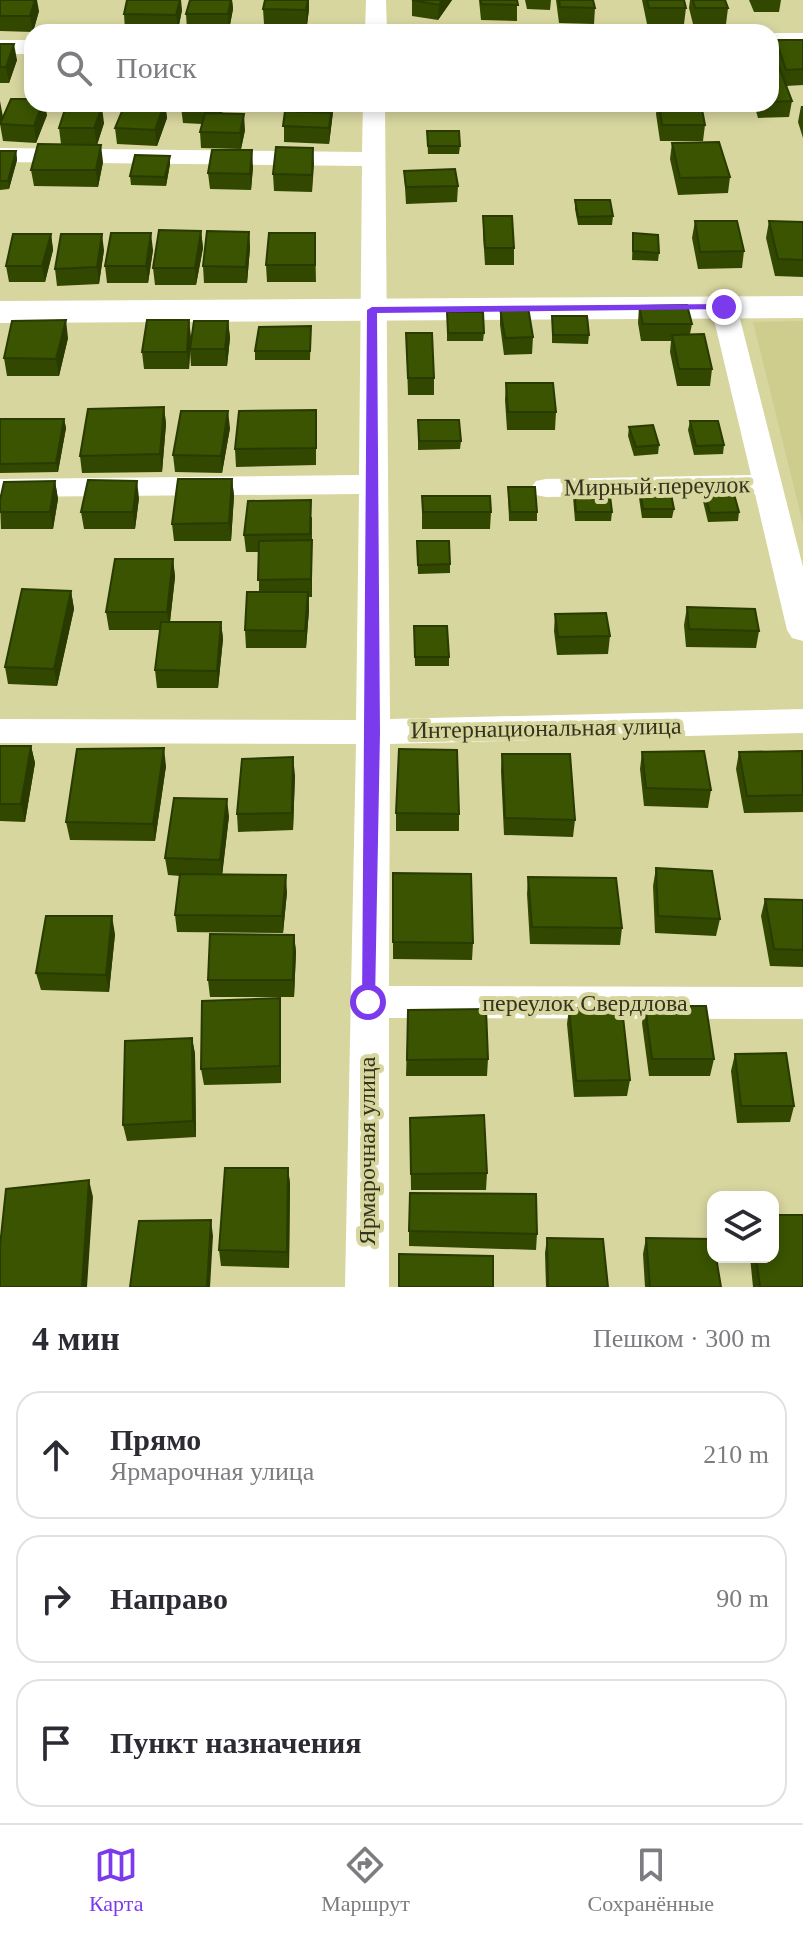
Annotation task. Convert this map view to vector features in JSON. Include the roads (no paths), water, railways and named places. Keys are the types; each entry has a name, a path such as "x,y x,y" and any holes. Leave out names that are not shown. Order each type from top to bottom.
{"main road":[{"path":"0,312 803,307"}],"street":[{"path":"376,0 376,24"},
{"path":"779,39 803,39"},
{"path":"0,47 24,47"},
{"name":"Ярмарочная улица","path":"367,1287 373,732 371,159 374,112"},
{"path":"0,155 371,159"},
{"path":"724,307 803,630"},
{"path":"0,488 374,484"},
{"name":"Мирный переулок","path":"546,488 767,484"},
{"name":"Интернациональная улица","path":"0,731 373,732 803,721"},
{"name":"переулок Свердлова","path":"368,1002 803,1003"}]}
